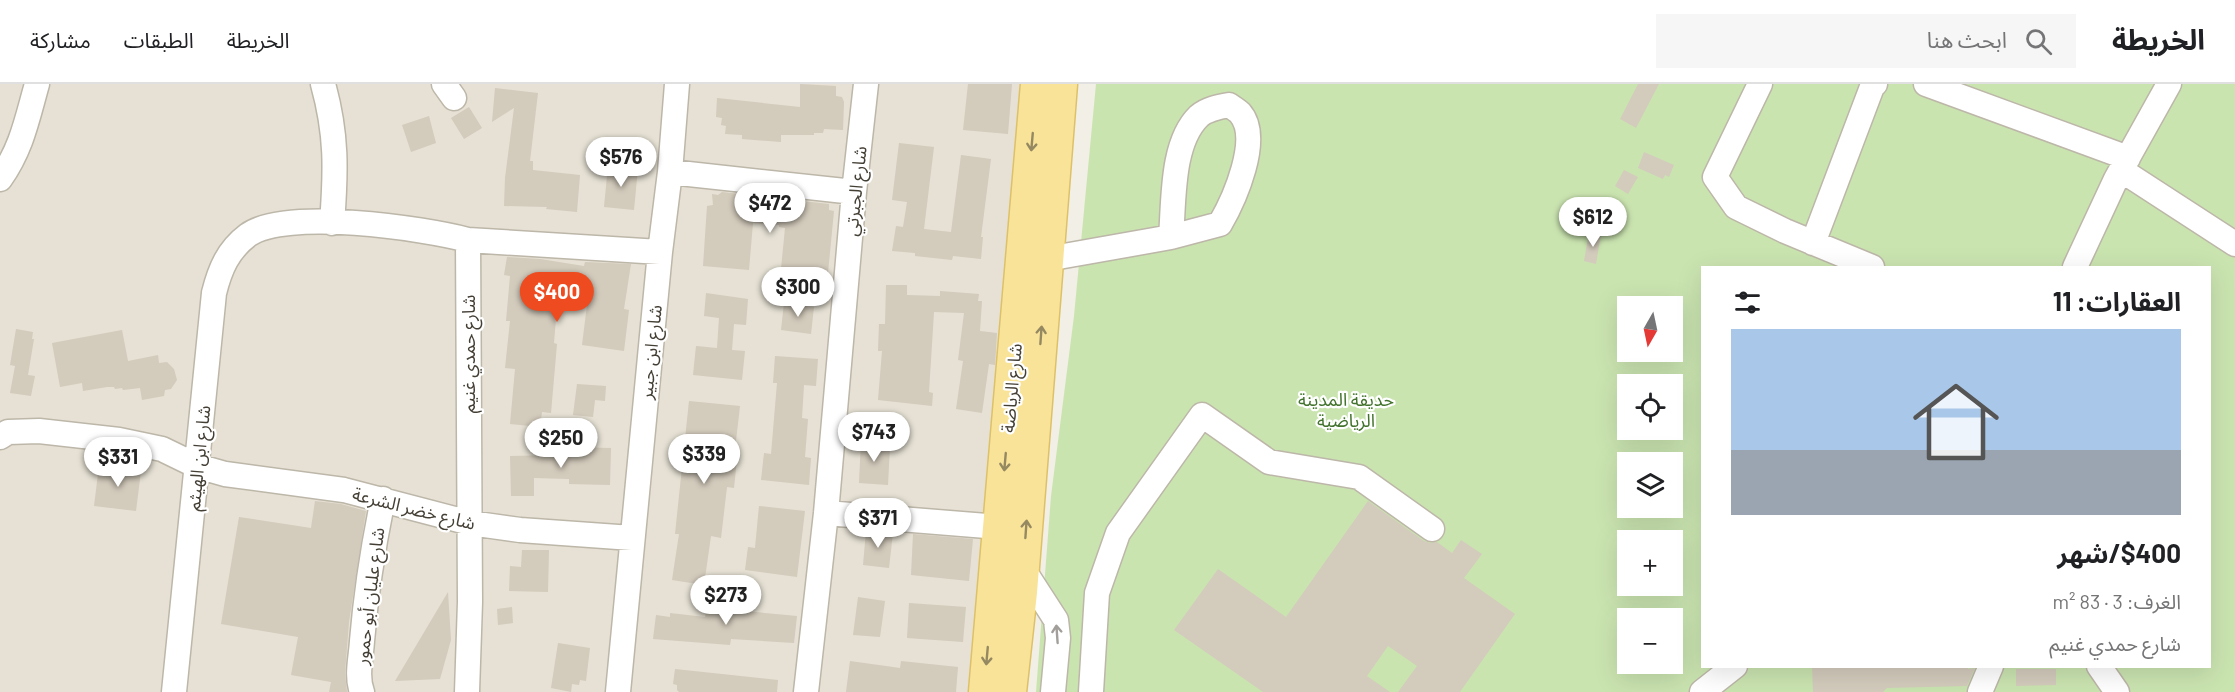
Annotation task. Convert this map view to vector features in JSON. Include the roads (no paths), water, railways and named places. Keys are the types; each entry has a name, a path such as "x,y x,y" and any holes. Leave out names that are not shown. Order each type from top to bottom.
{"main road":[{"name":"شارع الرياضة","path":"984,692 1036,84"},
{"name":"شارع الرياضة","path":"1011,692 1062,84"}],"street":[{"path":"0,179 24,137 38,84"},
{"path":"323,84 330,110 335,147 336,175 332,223 436,232 468,240 660,252"},
{"name":"شارع ابن جبير","path":"618,692 660,252 670,172 676,84"},
{"name":"شارع الجبرتي","path":"806,692 826,513 854,192 866,84"},
{"path":"1760,84 1715,177 1736,207 1813,243 1870,266"},
{"path":"1813,243 1875,84"},
{"path":"1926,84 2125,164 2235,244"},
{"path":"2075,266 2125,164 2169,84"},
{"path":"1047,259 1171,237 1220,224 1229,209 1246,160 1248,136 1241,114 1229,105 1212,108 1200,116 1186,133 1175,181 1171,237"},
{"path":"670,172 854,192"},
{"name":"شارع ابن الهيثم","path":"174,692 214,293 220,270 231,251 249,235 264,227 284,224 332,223"},
{"name":"شارع حمدي غنيم","path":"467,692 470,523 468,240"},
{"path":"1091,692 1097,593 1118,533 1202,415 1269,462 1359,477 1432,529"},
{"name":"شارع خضر الشرعة","path":"0,437 8,432 39,431 119,440 162,449 197,466 253,479 344,490 470,523 520,530 632,538"},
{"name":"شارع عليان أبو حمور","path":"362,692 359,679 365,605 371,558 383,500"},
{"path":"826,513 999,527"},
{"path":"1023,569 1056,620 1058,638 1053,692"},
{"path":"1702,692 1732,668"},
{"path":"1980,692 1990,668"},
{"path":"2100,668 2117,692"},
{"path":"2116,668 2133,692"}],"park label":[{"name":"حديقة المدينة الرياضية","path":"1346,409"}]}
